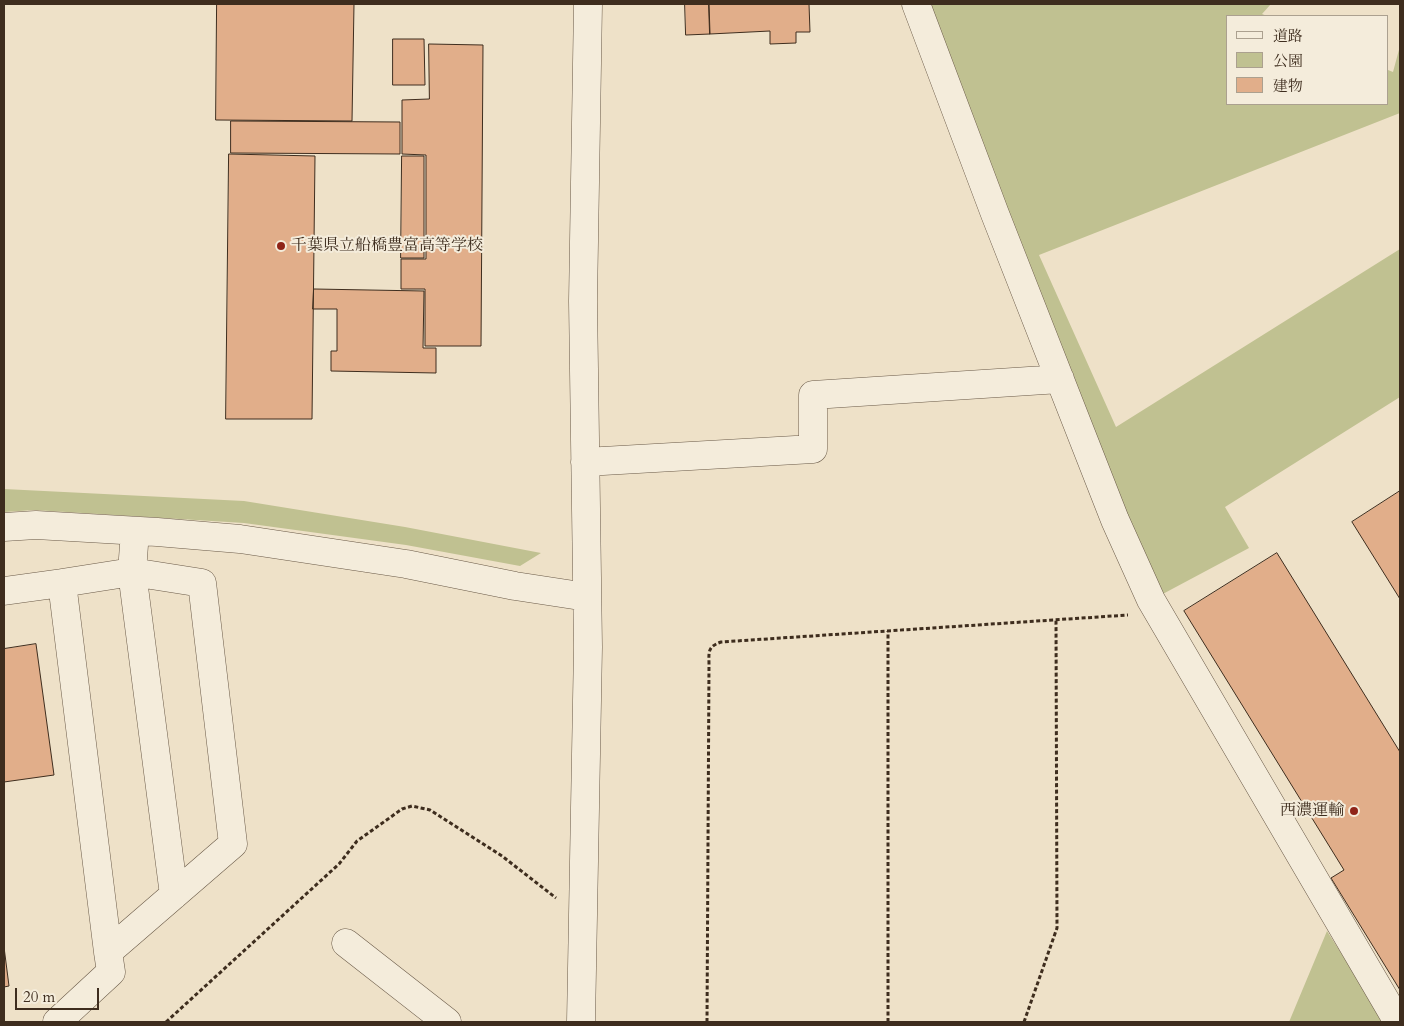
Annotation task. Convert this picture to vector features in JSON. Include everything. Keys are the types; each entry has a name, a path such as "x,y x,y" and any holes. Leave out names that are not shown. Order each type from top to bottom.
{"street":[{"path":"581,1022 584,920 587,597 583,301 588,4"},
{"path":"916,4 995,214 1115,520 1158,613 1398,1022"},
{"path":"585,462 813,450 813,395 1060,379"},
{"path":"4,527 36,525 240,539 406,564 515,586 587,597"},
{"path":"135,531 132,572 174,896"},
{"path":"4,591 62,584 132,572 202,583 233,844 108,952"},
{"path":"57,1022 111,972 62,584"},
{"path":"346,943 447,1022"}],"path":[{"path":"706,1022 709,650 713,645 721,642 1158,613"},
{"path":"1024,1022 1057,928 1056,620"},
{"path":"888,631 888,1022"},
{"path":"166,1022 339,864 357,841 402,809 412,806 430,810 502,856 584,920"}],"green space":[{"path":"928,4 1271,4 1262,14 1264,15 1226,15 1226,105 1389,105 1389,70 1393,72 1400,46 1400,113 1039,255 1116,427 1400,249 1400,397 1225,507 1249,548 1159,596 1124,518"},
{"path":"4,489 244,501 405,527 541,553 520,566 406,545 244,523 34,510 4,512"},
{"path":"1327,931 1385,1022 1289,1022"}],"building":[{"path":"217,4 354,4 352,121 216,120"},
{"path":"685,4 709,4 710,34 686,35"},
{"path":"709,4 809,4 810,32 796,32 796,43 770,44 770,31 710,34"},
{"path":"393,39 424,39 425,85 393,85"},
{"path":"429,44 483,45 481,346 425,346 425,289 401,289 401,259 426,259 426,155 402,154 402,100 429,99"},
{"path":"231,121 400,122 400,154 231,153"},
{"path":"229,154 315,156 312,419 226,419"},
{"path":"402,156 424,156 424,258 401,258"},
{"path":"314,289 424,291 423,348 436,348 436,373 331,371 331,351 337,351 337,309 313,309"},
{"path":"1400,491 1400,599 1352,522"},
{"name":"西濃運輸","path":"1277,553 1400,752 1400,990 1331,878 1344,870 1184,611"},
{"path":"36,644 54,775 4,782 4,649"},
{"path":"4,947 9,986 4,987"}],"place":[{"name":"千葉県立船橋豊富高等学校","path":"281,246"},
{"name":"西濃運輸","path":"1354,811"}]}
